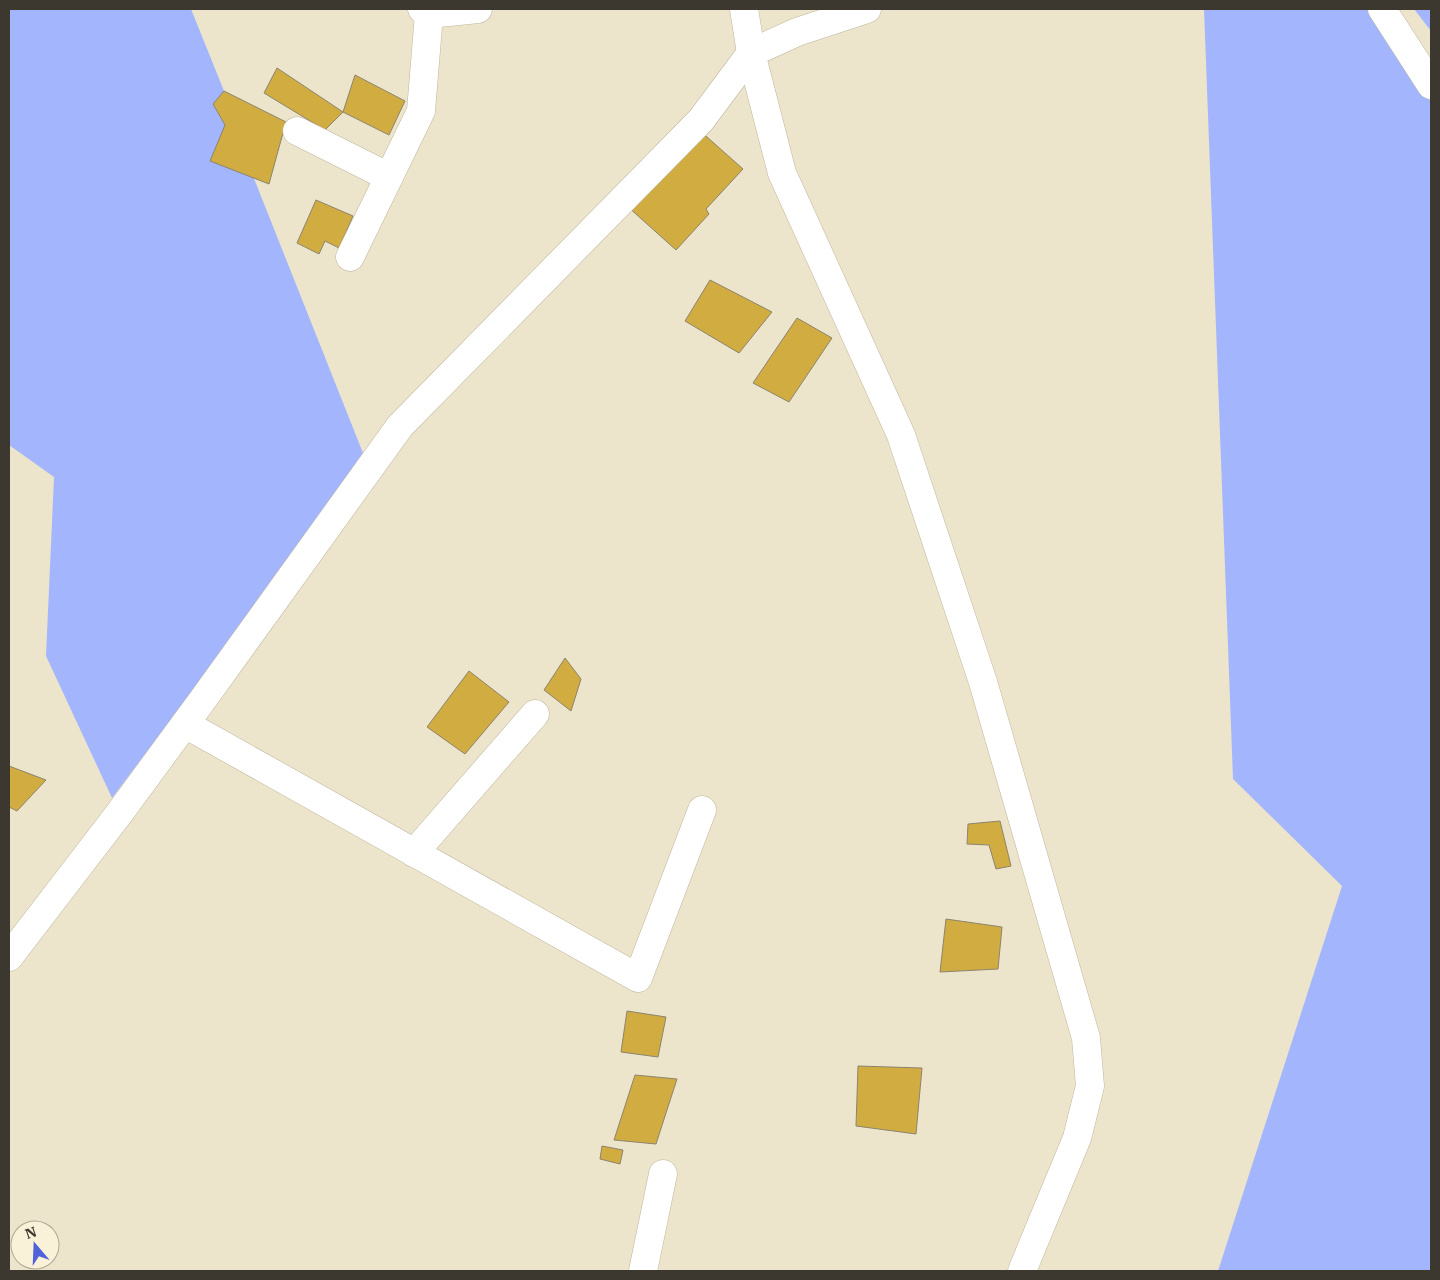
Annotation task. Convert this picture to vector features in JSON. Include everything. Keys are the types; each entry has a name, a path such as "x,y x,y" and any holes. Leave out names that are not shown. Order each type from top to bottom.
{"street":[{"path":"350,257 421,112 426,11 478,9"},
{"path":"744,9 751,54 782,173 901,435 983,682 1086,1038 1090,1086 1077,1138 1022,1271"},
{"path":"9,957 184,724 400,426 701,120 751,54 797,32 867,9"},
{"path":"1382,9 1431,85"},
{"path":"297,131 389,177"},
{"path":"414,853 535,714"},
{"path":"184,724 638,978 702,810"},
{"path":"642,1271 663,1174"}],"shaded area":[{"path":"9,9 191,9 224,91 249,166 363,453 224,649 112,798 46,656 54,477 9,445"},
{"path":"1204,9 1368,9 1431,102 1431,1271 1218,1271 1342,886 1233,779"},
{"path":"1414,9 1431,9 1431,31"}],"building":[{"path":"277,68 343,112 325,130 264,93"},
{"path":"355,75 405,101 389,135 343,112"},
{"path":"224,91 286,122 269,184 210,161 225,125 213,104"},
{"path":"698,129 743,169 706,209 709,214 676,250 627,206"},
{"path":"316,200 353,216 339,248 325,241 319,254 297,243"},
{"path":"710,280 772,312 739,353 685,321"},
{"path":"797,318 832,338 789,402 753,383"},
{"path":"565,658 581,679 571,711 544,690"},
{"path":"469,671 509,702 465,754 427,727"},
{"path":"9,766 46,780 17,811 9,807"},
{"path":"1000,821 1011,866 996,869 989,845 967,844 968,824"},
{"path":"946,919 1002,927 998,969 940,972"},
{"path":"627,1011 666,1017 658,1057 621,1052"},
{"path":"858,1066 922,1068 916,1134 856,1126"},
{"path":"635,1075 677,1079 656,1144 614,1140"},
{"path":"602,1146 623,1150 620,1164 600,1159"}]}
